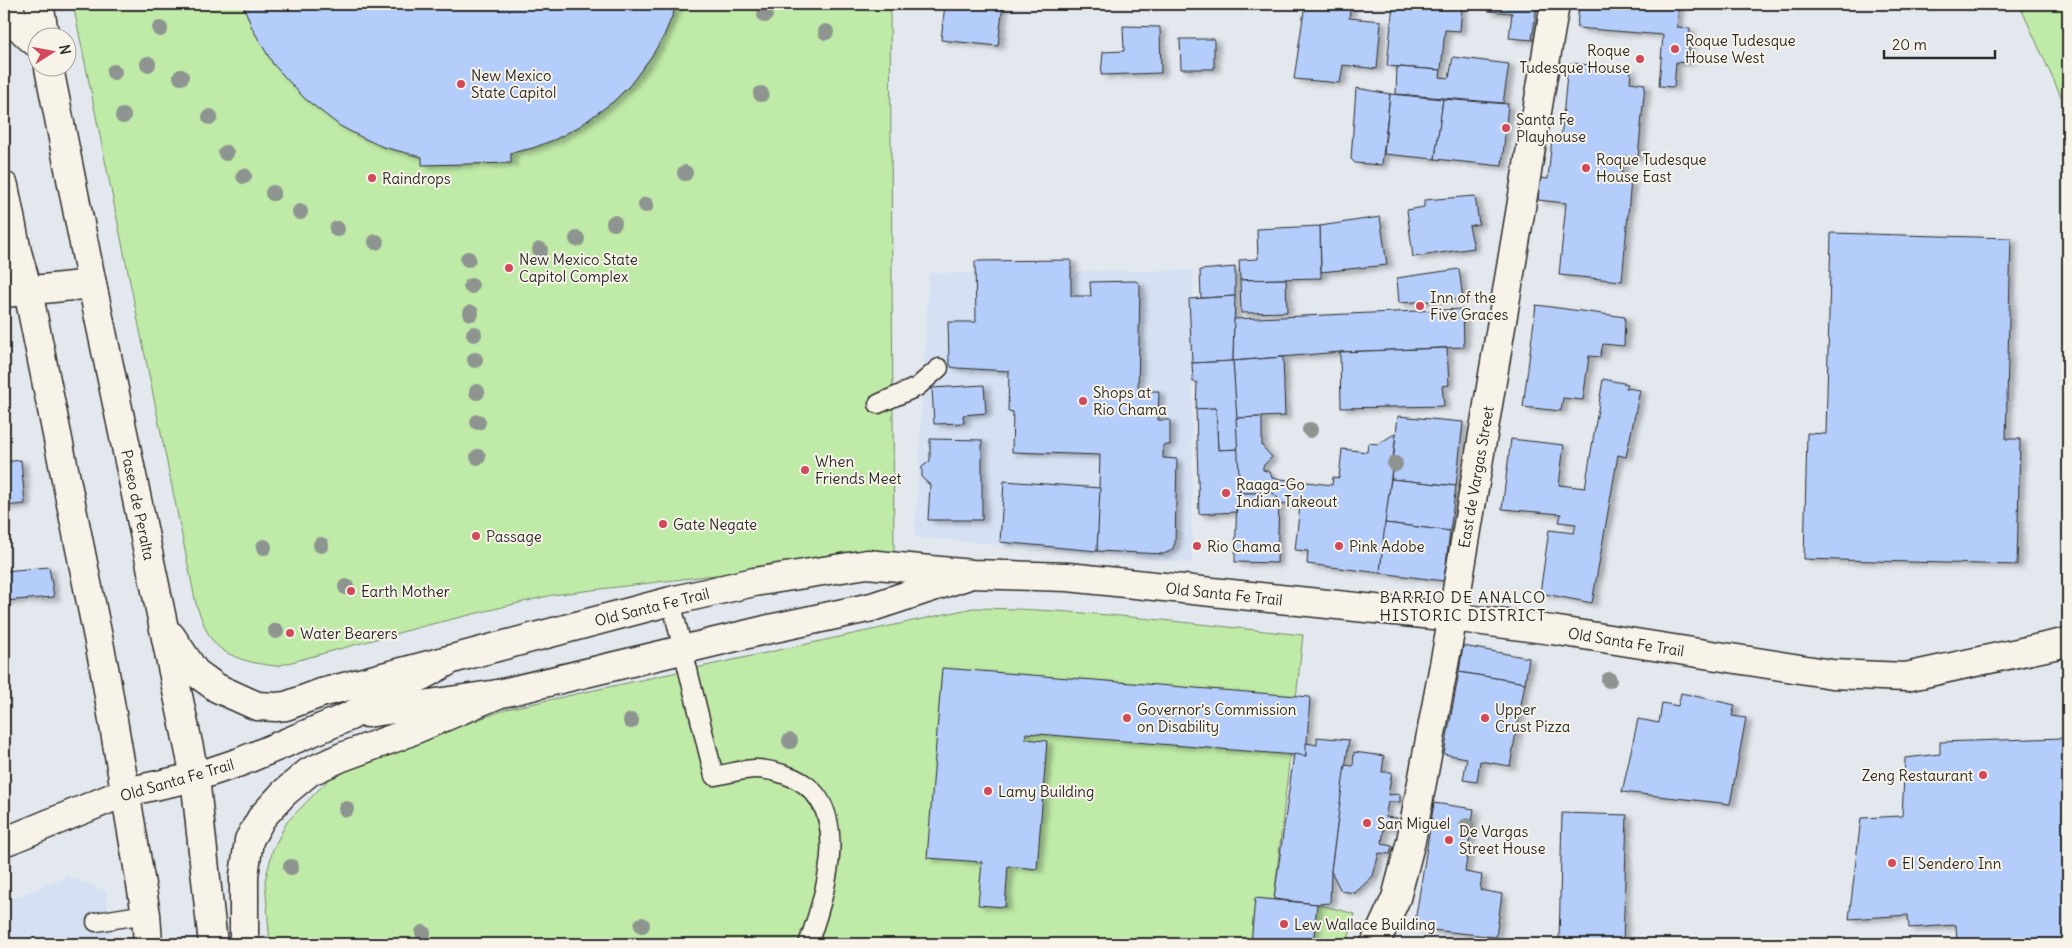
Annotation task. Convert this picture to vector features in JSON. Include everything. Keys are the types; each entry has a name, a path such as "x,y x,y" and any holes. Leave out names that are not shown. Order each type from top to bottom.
{"street":[{"path":"8,4 16,23 28,37"},
{"path":"39,4 43,28"},
{"name":"East de Vargas Street","path":"1375,944 1396,898 1411,841 1452,617 1555,4"},
{"name":"Paseo de Peralta","path":"51,78 195,777 213,944"},
{"path":"4,186 17,252 16,292 104,666 146,914 148,944"},
{"path":"16,292 92,284"},
{"name":"Old Santa Fe Trail","path":"4,842 126,792 195,777 240,762 350,716 452,659 671,601 754,582 867,564 972,574 1068,577 1452,617 1552,630 1832,674 1906,677 2066,643"},
{"name":"Old Santa Fe Trail","path":"350,716 498,694 765,630 872,607 972,574"},
{"path":"163,624 195,672 217,688 257,706 286,706 329,691 452,659"},
{"path":"244,944 244,876 249,840 262,817 284,793 309,772 498,694"}],"lane":[{"path":"878,404 917,386 939,368"},
{"path":"671,601 714,776 756,769 780,773 794,778 813,790 823,805 829,823 829,865 825,892 808,944"},
{"path":"96,922 146,914"}],"shaded area":[{"path":"1193,270 1192,563 915,537 929,273"},
{"path":"67,876 106,891 111,944 4,944 4,902"}],"green space":[{"name":"New Mexico State Capitol Complex","path":"73,4 890,4 894,553 552,595 424,626 277,666 240,659 223,650 210,637 196,604"},
{"path":"2019,4 2068,4 2068,112"},
{"path":"973,608 1097,614 1303,635 1274,899 1317,904 1355,914 1347,944 270,944 265,881 273,849 287,822 336,772 507,709"}],"building":[{"name":"New Mexico State Capitol","path":"243,4 677,4 664,36 630,85 614,101 580,126 556,139 533,148 511,153 511,163 422,165 422,157 383,147 361,137 340,126 304,98 273,64 252,28"},
{"path":"945,4 1003,4 998,46 941,40"},
{"path":"1305,4 1351,4 1349,18 1381,21 1377,69 1343,65 1340,83 1294,79"},
{"path":"1393,4 1462,4 1460,31 1445,30 1441,70 1387,66"},
{"path":"1488,4 1537,4 1532,40 1509,38 1512,13 1488,11"},
{"name":"Roque Tudesque House West","path":"1579,4 1623,8 1623,4 1679,4 1677,27 1690,28 1688,63 1676,62 1674,87 1659,86 1663,35 1577,28"},
{"path":"1123,26 1160,27 1161,73 1101,75 1103,52 1124,51"},
{"path":"1180,39 1214,39 1214,69 1181,69"},
{"path":"1453,57 1509,64 1503,103 1396,94 1397,67 1441,70 1440,77 1449,78"},
{"name":"Roque Tudesque House East","path":"1568,63 1631,69 1630,82 1645,84 1638,157 1624,156 1621,179 1631,180 1622,281 1559,275 1566,203 1538,200 1540,178 1548,179 1552,138 1561,139"},
{"path":"1356,88 1390,94 1382,165 1355,163 1351,159"},
{"path":"1390,94 1443,99 1435,159 1384,154"},
{"path":"1443,99 1508,104 1502,166 1435,159"},
{"path":"1475,196 1479,224 1469,226 1474,248 1413,257 1407,210 1424,207 1424,200"},
{"path":"1380,217 1387,265 1321,272 1320,226"},
{"path":"1320,226 1321,278 1240,280 1239,260 1258,259 1257,229"},
{"path":"1831,233 2011,238 2006,439 2020,439 2017,565 1804,559 1807,433 1826,434"},
{"name":"Shops at Rio Chama","path":"1071,260 1071,296 1091,296 1090,282 1136,281 1140,285 1138,391 1159,391 1158,420 1170,420 1170,445 1163,445 1163,458 1177,459 1175,543 1172,550 1164,554 1097,551 1100,455 1012,452 1013,412 1008,411 1009,371 951,367 949,361 948,322 976,322 975,261"},
{"path":"1235,267 1235,296 1201,298 1200,270"},
{"path":"1459,269 1463,299 1399,303 1397,278"},
{"path":"1286,279 1287,312 1241,313 1240,280"},
{"path":"1235,296 1233,361 1192,363 1189,299"},
{"path":"1536,305 1625,317 1624,346 1603,344 1600,357 1589,356 1583,400 1563,398 1561,411 1523,407"},
{"path":"1463,309 1464,347 1340,352 1233,361 1234,319"},
{"path":"1447,348 1449,385 1442,386 1444,406 1341,408 1340,352"},
{"path":"1283,357 1285,416 1236,418 1233,361"},
{"path":"1233,361 1239,449 1218,450 1216,408 1196,409 1197,382 1193,382 1192,363"},
{"path":"1603,379 1628,384 1626,388 1640,390 1626,457 1618,455 1592,603 1540,593 1549,530 1574,533 1576,524 1559,522 1561,514 1502,509 1511,439 1564,445 1559,485 1585,488"},
{"path":"984,385 986,413 963,415 964,423 934,424 932,388"},
{"path":"1216,408 1218,450 1239,449 1240,493 1237,493 1236,512 1199,514 1196,409"},
{"path":"1398,416 1463,422 1456,486 1391,479"},
{"path":"1262,417 1262,446 1272,457 1263,466 1263,470 1270,472 1272,478 1332,485 1333,477 1339,478 1342,449 1367,452 1368,443 1378,444 1396,433 1380,573 1307,564 1308,551 1295,550 1300,505 1279,503 1273,493 1240,493 1236,418"},
{"path":"930,439 982,440 982,520 928,520 930,485 922,478 922,467 930,461"},
{"path":"21,460 25,504 4,506 4,462"},
{"path":"1391,479 1456,486 1450,531 1385,523"},
{"path":"1004,481 1100,488 1097,551 1000,542"},
{"path":"1237,493 1273,493 1277,497 1279,503 1277,563 1235,562"},
{"path":"1385,523 1450,531 1444,581 1380,573"},
{"path":"49,567 54,597 4,601 4,571"},
{"path":"1463,646 1529,658 1525,683 1459,672"},
{"name":"Lamy Building","path":"942,668 1310,697 1306,756 1026,733 1025,739 1047,741 1037,869 1008,866 1005,907 978,905 982,862 927,858"},
{"name":"Upper Crust Pizza","path":"1459,672 1525,683 1510,766 1480,761 1477,782 1463,780 1467,758 1444,754"},
{"path":"1681,693 1735,705 1732,716 1746,718 1730,804 1622,792 1638,719 1659,723 1662,703 1678,706"},
{"path":"1317,737 1349,740 1331,871 1330,903 1317,904 1274,899 1294,754 1306,756 1306,743 1317,745"},
{"path":"2063,738 2068,791 2068,944 1957,944 1956,925 1909,928 1908,915 1849,919 1861,818 1902,816 1905,758 1940,754 1940,742"},
{"name":"San Miguel","path":"1354,752 1384,756 1382,772 1392,772 1388,795 1400,794 1400,802 1388,802 1385,817 1397,818 1396,828 1384,827 1382,844 1392,846 1390,854 1379,853 1373,876 1355,893 1341,891 1331,871 1345,765 1353,766"},
{"name":"De Vargas Street House","path":"1434,803 1474,809 1465,872 1482,875 1480,890 1502,894 1496,937 1414,928"},
{"path":"1562,813 1627,815 1623,944 1559,944"},
{"name":"Lew Wallace Building","path":"1255,898 1317,904 1313,944 1251,944"}],"place":[{"name":"Roque Tudesque House West","path":"1675,49"},
{"name":"Roque Tudesque House","path":"1640,59"},
{"name":"New Mexico State Capitol","path":"461,84"},
{"name":"Santa Fe Playhouse","path":"1506,128"},
{"name":"Roque Tudesque House East","path":"1586,168"},
{"name":"Raindrops","path":"372,178"},
{"name":"New Mexico State Capitol Complex","path":"509,268"},
{"name":"Inn of the Five Graces","path":"1420,306"},
{"name":"Shops at Rio Chama","path":"1083,401"},
{"name":"When Friends Meet","path":"805,470"},
{"name":"Raaga-Go Indian Takeout","path":"1226,493"},
{"name":"Gate Negate","path":"663,524"},
{"name":"Passage","path":"476,536"},
{"name":"Rio Chama","path":"1197,546"},
{"name":"Pink Adobe","path":"1339,546"},
{"name":"Earth Mother","path":"351,591"},
{"name":"Water Bearers","path":"290,633"},
{"name":"Governor’s Commission on Disability","path":"1127,718"},
{"name":"Upper Crust Pizza","path":"1485,718"},
{"name":"Zeng Restaurant","path":"1983,775"},
{"name":"Lamy Building","path":"988,791"},
{"name":"San Miguel","path":"1367,823"},
{"name":"De Vargas Street House","path":"1449,840"},
{"name":"El Sendero Inn","path":"1892,863"},
{"name":"Lew Wallace Building","path":"1284,924"}],"district":[{"name":"BARRIO DE ANALCO HISTORIC DISTRICT","path":"1463,606"}]}
